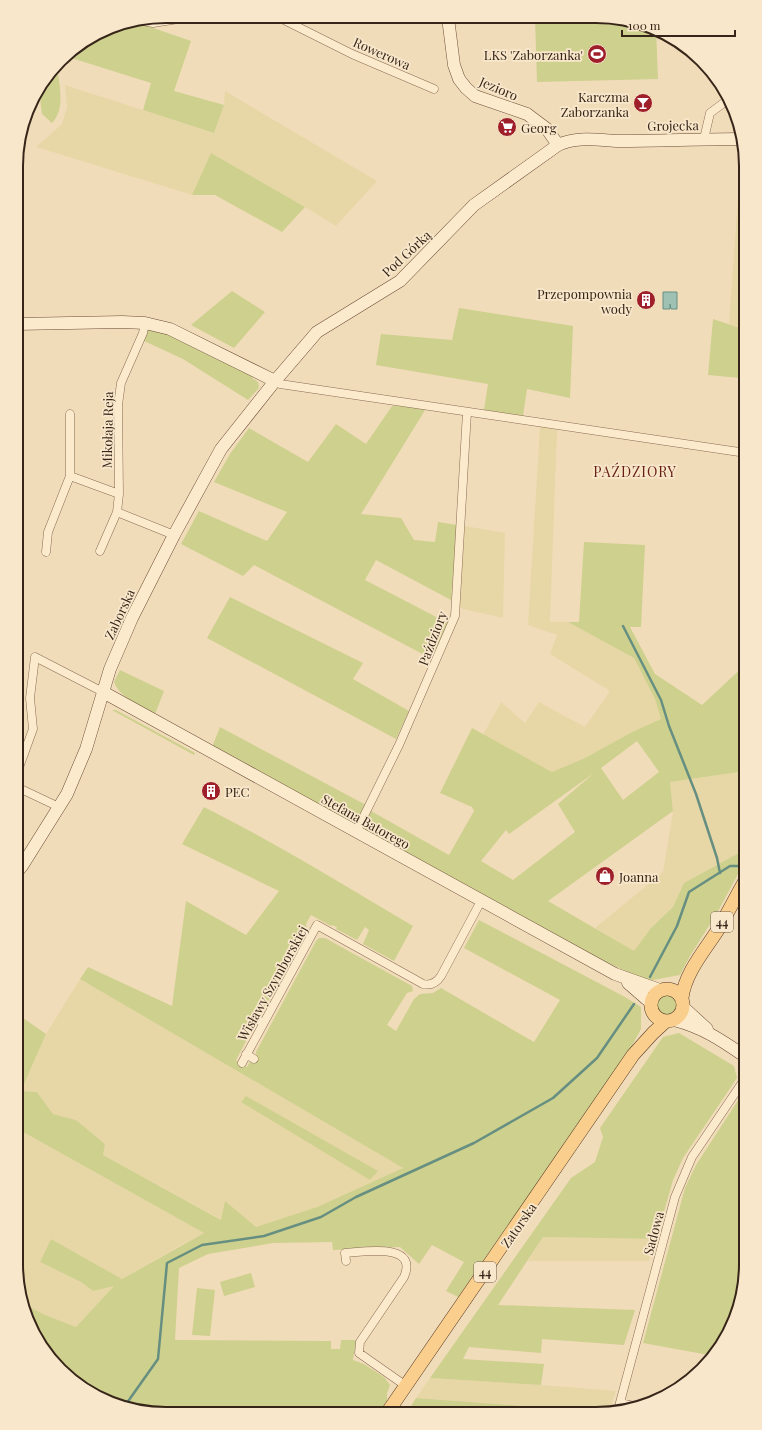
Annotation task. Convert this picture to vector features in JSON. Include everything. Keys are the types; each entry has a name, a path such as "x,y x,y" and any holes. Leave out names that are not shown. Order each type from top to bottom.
{"main road":[{"name":"44","path":"670,1021 680,1015 683,1002 683,992 696,963 719,928 739,892"},
{"name":"44","path":"651,1007 652,998 696,963"},
{"path":"664,989 676,991 683,1002"},
{"path":"651,1007 657,1018 670,1021"},
{"name":"Zatorska","path":"391,1407 633,1055 647,1028 651,1007"},
{"name":"Zatorska","path":"633,1055 659,1026 670,1021"}],"street":[{"name":"Rowerowa","path":"290,23 352,54 434,89"},
{"name":"Jezioro","path":"449,23 454,65 459,79 466,88 475,96 527,114 547,129 558,145"},
{"path":"704,139 710,113 724,103"},
{"name":"Grojecka","path":"558,145 567,140 578,139 619,141 736,139"},
{"name":"Pod Górką","path":"275,381 317,332 400,281 474,205 558,145"},
{"path":"23,324 145,323 170,329 280,384 739,452"},
{"name":"Mikołaja Reja","path":"100,551 117,512 118,405 121,382 143,333 145,323"},
{"name":"Zaborska","path":"23,864 68,794 86,748 110,669 132,618 174,535 221,449 275,381"},
{"name":"Paździory","path":"356,832 399,745 455,616 467,412"},
{"path":"46,552 48,532 70,476 70,414"},
{"name":"Mikołaja Reja","path":"70,476 118,494"},
{"path":"117,512 174,535"},
{"path":"23,746 33,729 30,698 35,657 103,692"},
{"name":"Stefana Batorego","path":"103,692 616,974 664,989"},
{"path":"23,793 59,807"},
{"name":"Wisławy Szymborskiej","path":"242,1063 250,1057 263,1023 313,923 422,983 430,984 435,983 438,980 482,901"},
{"name":"Stefana Batorego","path":"616,974 651,1007"},
{"path":"683,1002 712,1034"},
{"path":"255,1018 263,1023"},
{"path":"670,1021 689,1024 712,1034 739,1052"},
{"name":"Sadowa","path":"620,1405 680,1182 692,1157 739,1087"},
{"path":"346,1261 345,1253 376,1251 391,1251 400,1255 406,1260 407,1269 404,1277 364,1332 360,1342 359,1353 406,1386"}],"shaded area":[{"path":"65,85 214,133 224,105 225,91 377,181 336,226 211,153 192,195 36,147 62,124 67,107"},
{"path":"739,184 739,328 729,324"},
{"path":"663,292 677,292 677,309 671,309 670,304 670,309 663,309"},
{"path":"540,426 557,430 550,622 568,622 634,658 655,699 661,719 632,732 585,758 552,772 483,735 501,702 525,723 539,702 585,727 610,691 550,654 557,635 528,625"},
{"path":"465,526 505,533 503,618 459,608"},
{"path":"739,772 739,853 684,883 673,907 651,928 634,952 595,928 663,872 673,811 670,782"},
{"path":"80,979 403,1168 317,1207 256,1227 225,1202 222,1220 103,1155 105,1144 76,1120 53,1114 37,1092 23,1091 23,1086 46,1034"},
{"path":"23,1132 204,1233 122,1279 51,1239 40,1262 81,1282 93,1291 115,1285 76,1327 30,1307 23,1273"},
{"path":"543,1237 654,1239 649,1261 528,1261"},
{"path":"430,1378 616,1391 611,1406 605,1407 540,1407 416,1398"}],"green space":[{"name":"LKS 'Zaborzanka'","path":"535,23 614,24 633,28 656,37 658,79 537,82"},
{"path":"144,25 191,41 174,91 224,105 214,133 143,110 151,83 73,58 87,47 111,34"},
{"path":"58,73 60,88 59,111 52,123 42,114 40,99"},
{"path":"211,153 305,207 282,232 215,195 192,195"},
{"path":"232,291 265,312 234,348 191,325"},
{"path":"459,308 573,326 570,398 527,389 523,416 484,410 488,384 376,365 381,334 452,340"},
{"path":"713,319 739,328 739,378 708,375"},
{"path":"147,327 169,332 253,374 252,378 258,382 259,388 248,400 183,359 142,340"},
{"path":"392,406 427,407 361,514 401,518 414,540 435,542 438,522 457,525 451,600 376,560 365,580 448,623 432,659 254,565 243,576 181,544 199,511 267,541 287,512 214,482 230,454 249,428 308,462 336,424 366,444"},
{"path":"584,542 645,545 641,627 630,627 655,674 702,705 739,671 739,772 670,782 673,811 548,901 634,951 651,928 673,907 684,883 739,853 739,870 737,876 680,975 653,980 642,979 577,948 363,830 371,811 449,855 474,811 472,807 440,793 472,728 552,772 585,758 632,732 661,719 655,699 634,658 568,622 579,622","holes":["637,741 659,772 623,800 601,768","594,773 558,804 575,832 513,880 481,861 506,830 509,834"]},
{"path":"230,597 363,663 353,679 409,711 396,739 207,638"},
{"path":"120,670 164,691 155,714 126,697 117,688 114,682"},
{"path":"112,710 116,710 195,753 194,755"},
{"path":"220,727 366,805 358,822 350,822 212,747"},
{"path":"204,807 284,850 413,926 394,961 363,944 369,930 365,927 357,940 336,929 337,927 331,926 311,915 306,924 307,929 261,1014 255,1014 251,1022 253,1028 236,1060 247,1067 250,1062 253,1062 257,1058 256,1052 319,938 325,938 412,986 413,991 407,993 387,1025 396,1031 414,999 420,994 433,993 441,988 534,1042 560,1000 464,948 479,920 625,997 641,1007 641,1029 628,1053 458,1297 446,1291 464,1262 432,1245 419,1264 400,1247 333,1250 332,1242 273,1243 208,1254 179,1268 175,1340 331,1341 331,1349 340,1349 341,1340 356,1340 353,1360 364,1364 384,1377 390,1385 387,1393 387,1401 382,1407 157,1407 129,1402 111,1396 95,1388 65,1365 47,1343 34,1319 30,1307 76,1327 114,1286 93,1291 81,1282 40,1262 51,1239 122,1279 204,1233 23,1132 23,1091 37,1092 53,1114 76,1120 105,1144 103,1155 221,1220 225,1201 256,1227 317,1207 403,1168 80,979 88,967 172,1006 186,901 246,935 279,891 182,844"},
{"path":"667,994 675,997 678,1005 675,1013 667,1016 659,1013 656,1005 659,997"},
{"path":"23,1018 46,1034 23,1086"},
{"path":"679,1033 734,1066 737,1078 683,1158 673,1180 656,1240 543,1237 498,1305 635,1310 624,1345 542,1339 541,1353 469,1347 463,1359 544,1364 541,1385 430,1378 571,1178 595,1162 603,1137 600,1128 663,1037"},
{"path":"246,1096 378,1171 370,1180 241,1102"},
{"path":"739,1099 738,1282 728,1319 720,1335 706,1355 643,1343 685,1188 696,1165"},
{"path":"251,1273 255,1287 224,1296 220,1282"},
{"path":"197,1288 215,1290 210,1336 192,1335"},
{"path":"416,1398 539,1407 411,1407"}],"waterway":[{"path":"623,626 661,700 669,726 696,794 717,858 720,873"},
{"path":"650,977 677,926 689,892 730,866 738,866"},
{"path":"128,1402 158,1359 167,1263 202,1245 264,1236 321,1217 356,1197 474,1143 553,1098 597,1058 634,1004"}],"place":[{"name":"LKS 'Zaborzanka'","path":"597,54"},
{"name":"Karczma Zaborzanka","path":"643,103"},
{"name":"Georg","path":"507,127"},
{"name":"Przepompownia wody","path":"646,300"},
{"name":"PEC","path":"211,791"},
{"name":"Joanna","path":"605,876"}],"district":[{"name":"PAŹDZIORY","path":"635,471"}]}
